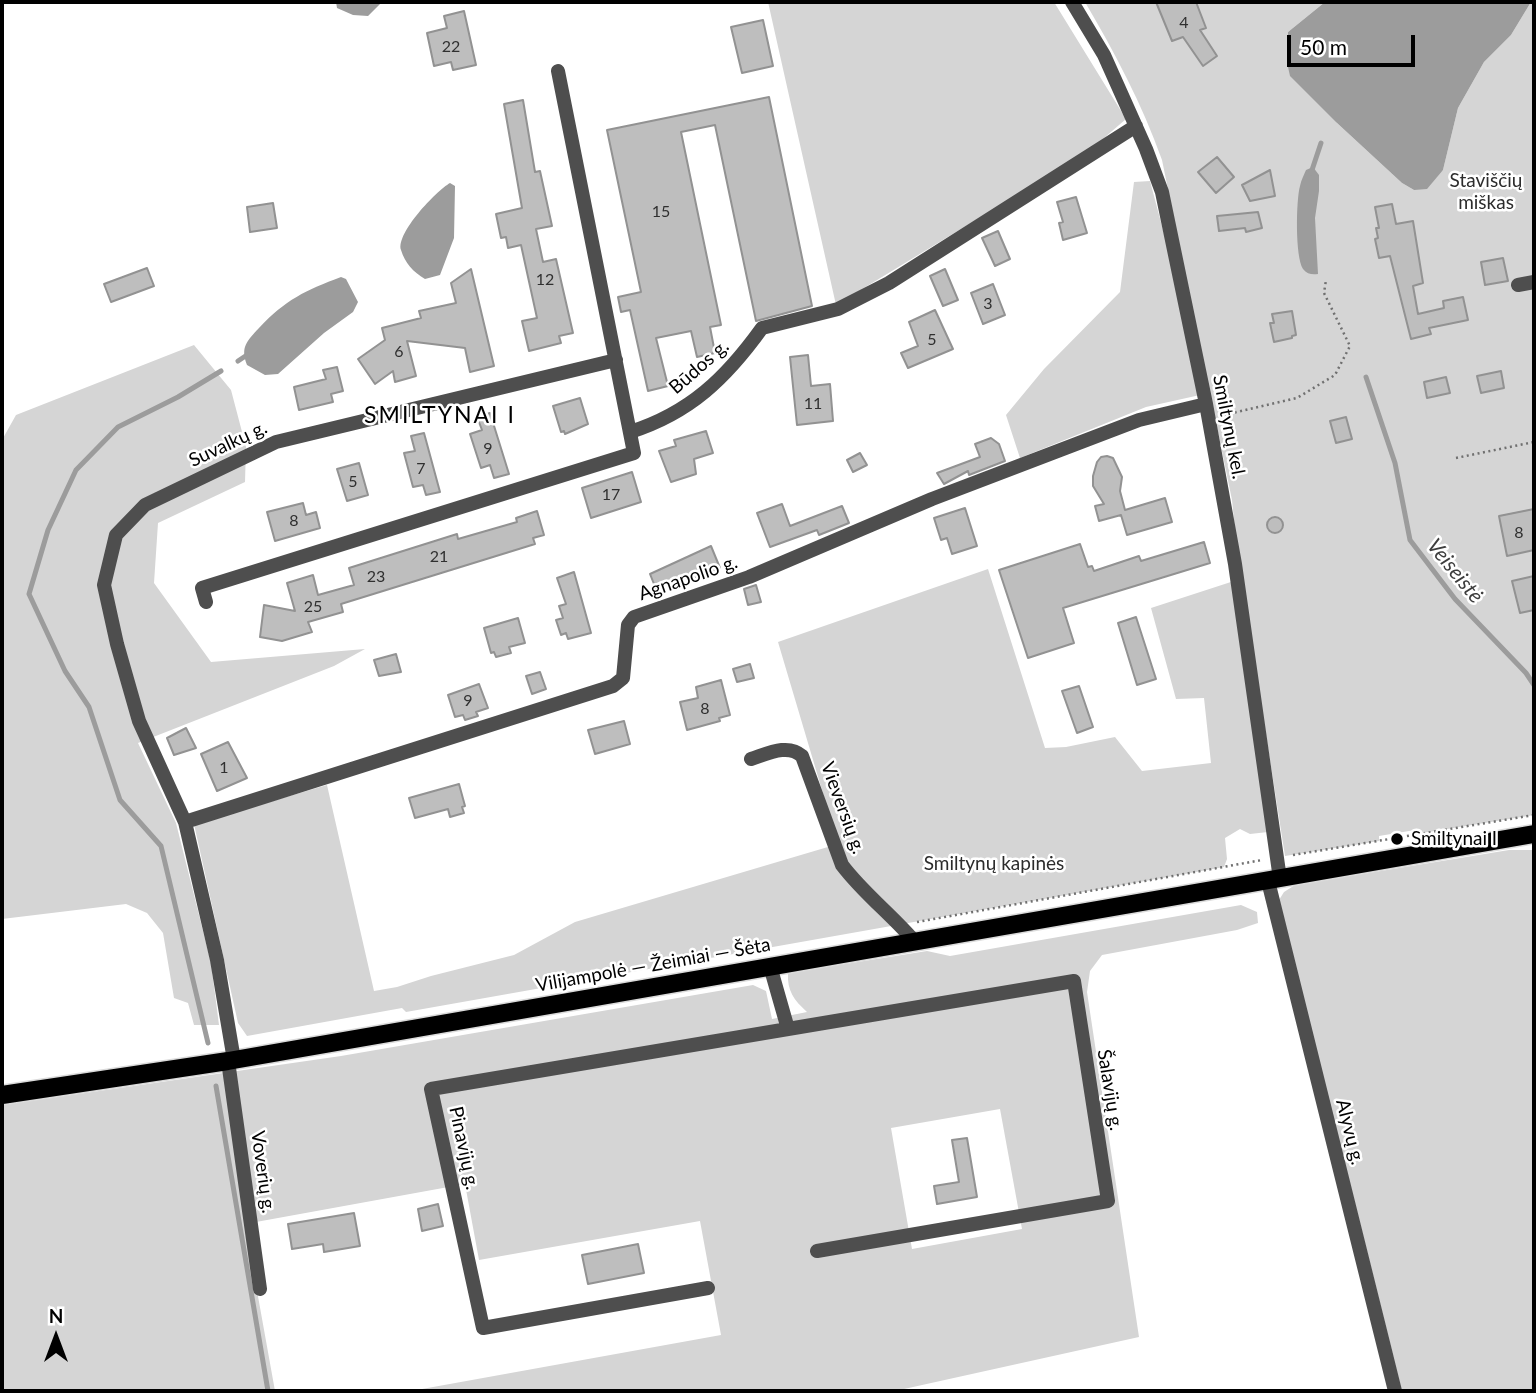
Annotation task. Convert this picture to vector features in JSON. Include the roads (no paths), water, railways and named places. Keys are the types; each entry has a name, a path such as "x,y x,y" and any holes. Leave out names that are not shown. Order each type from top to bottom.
{"main road":[{"name":"Vilijampolė — Žeimiai — Šėta","path":"2,1095 231,1060 1534,834"}],"street":[{"name":"Smiltynų kel.","path":"1072,2 1104,55 1162,192 1235,564 1277,858 1274,880"},
{"path":"206,602 202,588 634,453 558,71"},
{"name":"Būdos g.","path":"630,432 691,404 738,361 762,328 838,309 889,284 1136,126"},
{"path":"1518,285 1534,282"},
{"name":"Suvalkų g.","path":"231,1060 217,961 186,822 139,721 117,644 104,585 116,535 145,505 275,442 616,360"},
{"name":"Agnapolio g.","path":"186,822 613,687 623,678 628,625 634,617 749,577 932,499 1139,420 1207,412"},
{"name":"Vieversių g.","path":"751,759 784,750 798,752 802,756 842,865 915,942"},
{"name":"Alyvų g.","path":"1274,880 1395,1391"},
{"path":"770,966 788,1029"},
{"name":"Šalavijų g.","path":"788,1029 1074,981 1108,1200 817,1251"},
{"name":"Pinavijų g.","path":"708,1288 483,1328 431,1089 788,1029"},
{"name":"Voverių g.","path":"231,1060 260,1289"}],"waterway":[{"name":"Veiseistė","path":"1311,173 1321,143"},
{"path":"238,361 247,355"},
{"path":"208,1043 161,846 120,800 89,707 65,671 29,594 48,530 76,470 118,427 178,397 221,371"},
{"name":"Veiseistė","path":"1366,377 1395,463 1410,540 1455,599 1526,673 1534,685"},
{"path":"216,1086 268,1391"}],"place":[{"name":"Smiltynai I","path":"1397,839"}],"district":[{"name":"SMILTYNAI I","path":"440,416"}],"park label":[{"name":"Staviščių miškas","path":"1486,192"},
{"name":"Smiltynų kapinės","path":"994,864"}]}
